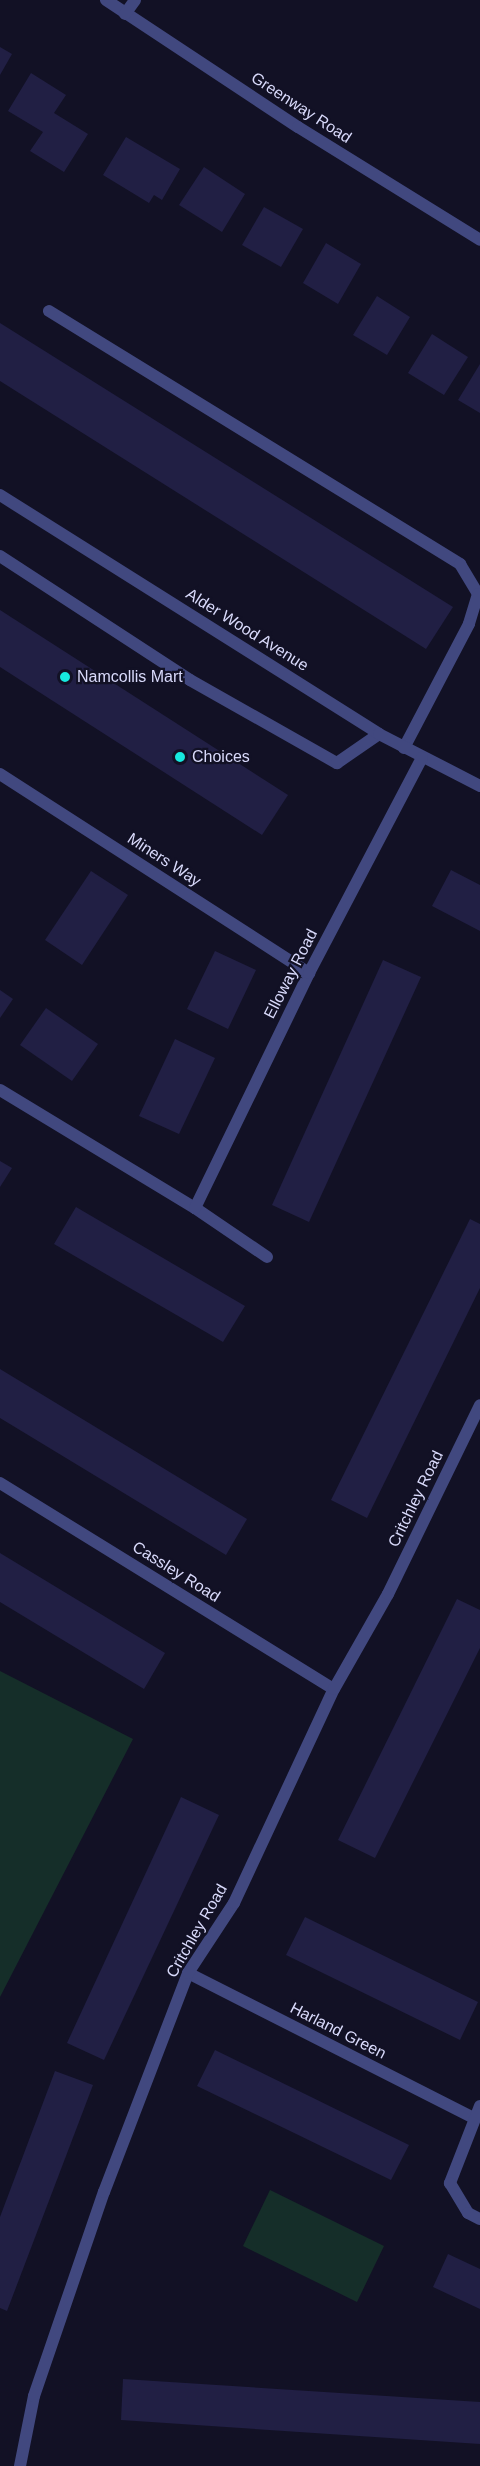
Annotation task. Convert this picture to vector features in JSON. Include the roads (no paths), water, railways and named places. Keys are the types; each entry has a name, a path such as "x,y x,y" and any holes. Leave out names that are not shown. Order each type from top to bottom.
{"street":[{"name":"Greenway Road","path":"106,0 298,127 480,240"},
{"path":"125,14 135,0"},
{"path":"49,311 460,564 478,594 472,614 404,748"},
{"name":"Alder Wood Avenue","path":"0,495 379,734 480,786"},
{"path":"0,556 190,680 337,763 379,734"},
{"name":"Elloway Road","path":"195,1208 309,973 423,758"},
{"name":"Miners Way","path":"0,774 309,973"},
{"path":"0,1090 195,1208 267,1257"},
{"name":"Critchley Road","path":"20,2466 34,2396 104,2192 188,1973 234,1904 334,1689 388,1594 480,1405"},
{"name":"Cassley Road","path":"0,1483 334,1689"},
{"name":"Harland Green","path":"188,1973 474,2118"},
{"path":"480,2106 450,2183 468,2213 480,2219"}],"place":[{"name":"Namcollis Mart","path":"65,677"},
{"name":"Choices","path":"180,757"}]}
